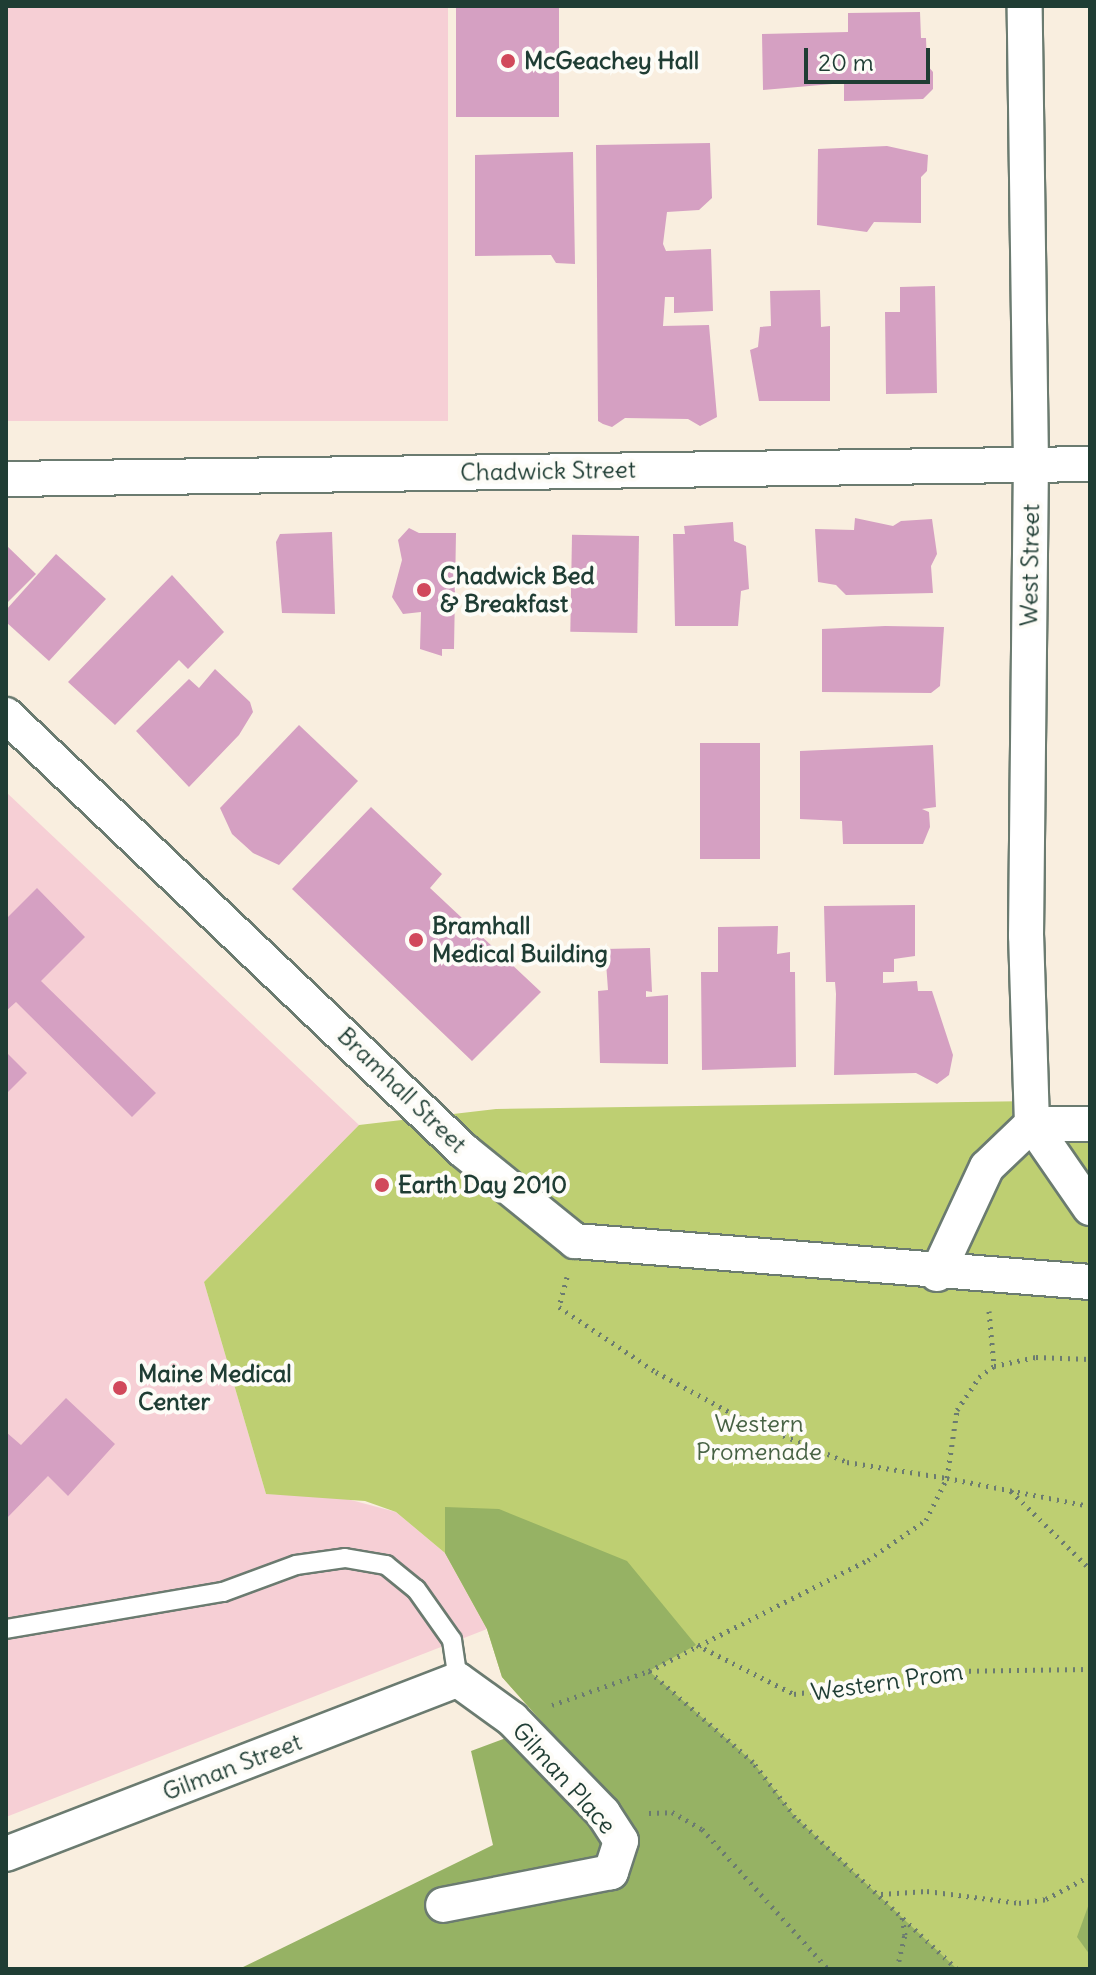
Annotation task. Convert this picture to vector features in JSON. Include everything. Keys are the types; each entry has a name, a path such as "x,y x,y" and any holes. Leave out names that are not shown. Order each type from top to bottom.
{"street":[{"name":"West Street","path":"1025,6 1031,464 1026,936 1032,1124"},
{"name":"Chadwick Street","path":"6,479 1090,464"},
{"name":"Bramhall Street","path":"6,715 464,1151 575,1241"},
{"path":"937,1274 987,1167 1032,1124 1090,1124"},
{"path":"1032,1124 1090,1208"},
{"path":"575,1241 937,1274 1090,1282"},
{"name":"Gilman Place","path":"443,1905 611,1872 621,1841 603,1813 512,1719 458,1680"},
{"name":"Gilman Street","path":"6,1854 458,1680"}],"lane":[{"path":"6,1629 223,1592 296,1565 345,1558 386,1565 416,1589 452,1640 458,1680"}],"path":[{"path":"575,1241 559,1307 656,1372 739,1417 847,1462 1090,1506"},
{"path":"986,1277 994,1366"},
{"path":"512,1719 649,1671 868,1560 926,1520 947,1478 957,1410 979,1377 994,1366 1036,1357 1090,1359"},
{"path":"1010,1491 1090,1569"},
{"name":"Western Prom","path":"696,1645 794,1694 825,1693 924,1673 1090,1669"},
{"path":"649,1671 753,1762 795,1817 957,1969"},
{"path":"603,1813 672,1812 689,1819 828,1969"},
{"path":"880,1894 927,1891 1019,1903 1046,1899 1090,1876"},
{"path":"897,1969 905,1935 902,1916"}],"shaded area":[{"path":"6,6 448,6 448,421 6,421"},
{"name":"Maine Medical Center","path":"6,792 359,1125 204,1282 266,1494 336,1496 396,1512 445,1553 487,1629 6,1817"}],"green space":[{"name":"Western Promenade","path":"1032,1101 1090,1123 1090,1969 760,1969 502,1677 487,1629 445,1553 396,1512 365,1501 266,1494 204,1282 359,1125 496,1109"},
{"path":"445,1507 499,1509 627,1561 696,1645 649,1671 753,1762 795,1817 957,1969 239,1969 493,1845 471,1751 544,1724 502,1677 487,1629 445,1553"},
{"path":"1090,1901 1090,1955 1077,1937"}],"building":[{"name":"McGeachey Hall","path":"456,6 559,6 559,117 456,117"},
{"path":"920,12 921,38 926,38 927,65 933,72 933,89 923,99 844,101 844,83 763,90 762,34 848,32 848,13"},
{"path":"710,143 712,198 699,210 667,212 663,244 666,251 711,249 713,311 674,313 674,297 665,297 663,326 709,325 717,417 700,426 688,419 625,418 612,427 603,424 598,421 596,145"},
{"path":"887,146 928,155 927,171 921,177 921,223 874,222 867,232 817,225 818,149"},
{"path":"573,152 575,264 556,263 551,255 475,256 475,155"},
{"path":"935,286 937,393 886,394 885,312 900,312 900,287"},
{"path":"820,290 821,327 830,326 830,401 759,401 750,350 758,347 760,327 771,326 770,291"},
{"path":"855,518 893,526 901,521 932,519 937,554 931,566 933,593 846,595 836,585 818,582 815,529 854,530"},
{"path":"733,522 734,541 746,546 749,589 741,591 738,626 675,626 673,534 685,534 684,526"},
{"name":"Chadwick Bed & Breakfast","path":"409,528 419,533 456,533 454,649 442,649 442,656 420,649 421,612 403,614 392,597 402,560 398,540"},
{"path":"332,532 335,614 282,613 276,542 280,534"},
{"path":"572,535 639,536 637,633 570,632"},
{"path":"6,545 36,574 6,604"},
{"path":"56,554 106,599 49,661 6,622 6,610"},
{"path":"172,575 224,632 188,669 179,660 115,725 68,682"},
{"path":"944,627 940,686 931,693 822,692 822,629"},
{"path":"215,669 250,702 253,712 239,735 189,787 136,731 189,679 199,688"},
{"path":"299,725 358,781 279,865 253,853 232,834 220,808"},
{"path":"700,743 760,743 760,859 700,859"},
{"path":"933,745 936,807 922,809 929,812 930,827 923,844 843,844 842,821 800,819 800,751"},
{"name":"Bramhall Medical Building","path":"371,807 442,874 430,888 541,992 472,1061 292,889"},
{"path":"37,888 85,937 41,981 156,1093 132,1117 16,1002 6,1011 6,919"},
{"path":"915,905 915,956 894,959 894,972 883,972 883,983 917,981 918,991 932,991 953,1055 949,1075 937,1084 916,1073 834,1075 836,994 835,982 826,982 824,906"},
{"path":"778,926 777,954 790,952 790,972 795,972 796,1067 702,1070 701,972 718,972 718,927"},
{"path":"650,948 652,992 646,991 646,997 668,995 668,1064 600,1063 598,991 608,990 605,949"},
{"path":"6,1052 27,1073 6,1094"},
{"path":"66,1398 115,1444 68,1496 48,1476 6,1519 6,1432 21,1445"}],"place":[{"name":"McGeachey Hall","path":"508,61"},
{"name":"Chadwick Bed & Breakfast","path":"424,590"},
{"name":"Bramhall Medical Building","path":"416,940"},
{"name":"Earth Day 2010","path":"382,1185"},
{"name":"Maine Medical Center","path":"120,1388"}]}
